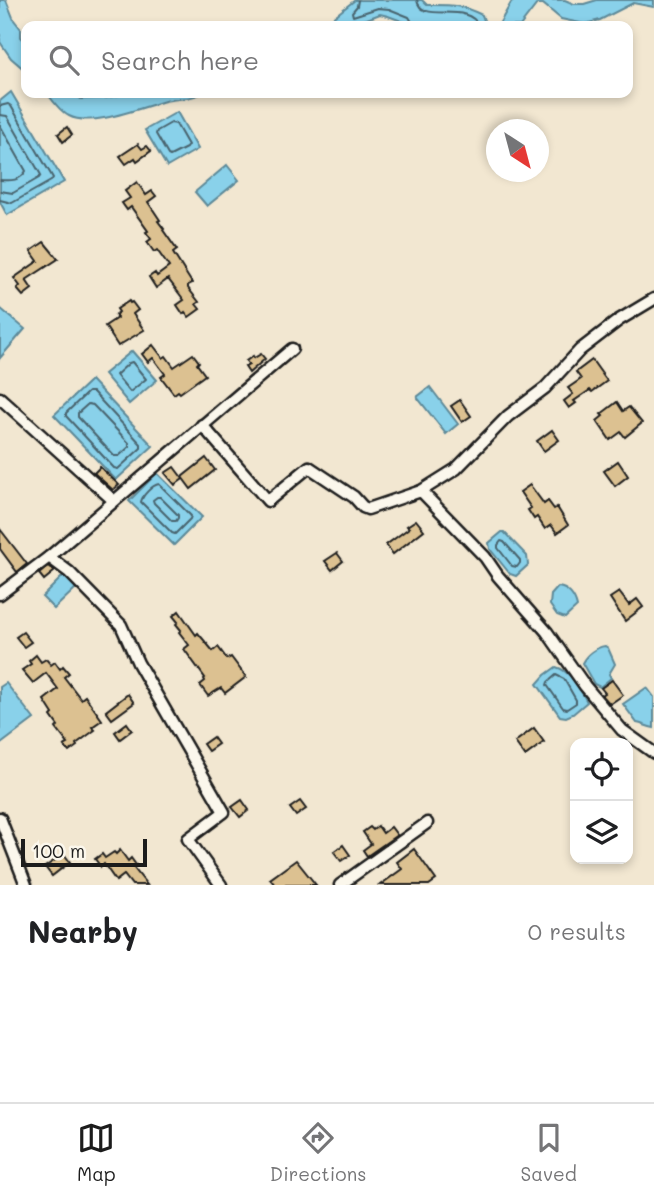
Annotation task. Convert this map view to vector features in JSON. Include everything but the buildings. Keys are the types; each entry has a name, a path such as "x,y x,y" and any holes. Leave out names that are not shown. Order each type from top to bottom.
{"street":[{"path":"202,425 268,501 309,467 354,497 363,508 369,509 421,491 456,469 508,416 544,388 580,350 619,320 654,299"},
{"path":"0,594 49,557 292,349"},
{"path":"0,398 114,501"},
{"path":"421,491 485,557 622,730 654,753"},
{"path":"49,557 69,572 121,625 138,663 224,812 188,839 221,885"},
{"path":"0,818 26,885"},
{"path":"340,885 427,823"}],"water":[{"path":"0,0 6,0 21,29 21,67 0,42"},
{"path":"355,0 422,0 427,5 449,5 474,11 482,15 484,21 402,21 380,14 362,21 329,21"},
{"path":"515,0 565,0 584,4 597,0 654,0 654,7 633,3 600,20 571,21 561,19 543,4 537,4 524,21 501,21"},
{"path":"11,92 64,182 7,215 0,202 0,101"},
{"path":"51,98 189,98 165,101 90,120 69,116"},
{"path":"177,112 198,149 167,167 145,130"},
{"path":"227,165 239,180 207,206 195,192"},
{"path":"0,308 25,329 0,358"},
{"path":"132,351 157,380 129,404 104,374"},
{"path":"91,380 153,446 116,480 54,415"},
{"path":"430,387 458,424 446,434 417,397"},
{"path":"157,473 202,517 174,545 129,501"},
{"path":"502,532 527,556 528,565 516,576 510,574 490,549 489,543"},
{"path":"64,575 76,588 54,609 42,597"},
{"path":"558,587 570,594 577,607 565,618 557,615 550,605 551,595"},
{"path":"605,646 615,664 609,674 611,678 600,687 594,684 582,663 592,652"},
{"path":"556,667 571,676 587,702 566,717 560,716 537,684"},
{"path":"6,683 34,719 1,744 0,687"},
{"path":"646,688 654,697 654,728 637,723 623,704"}]}
